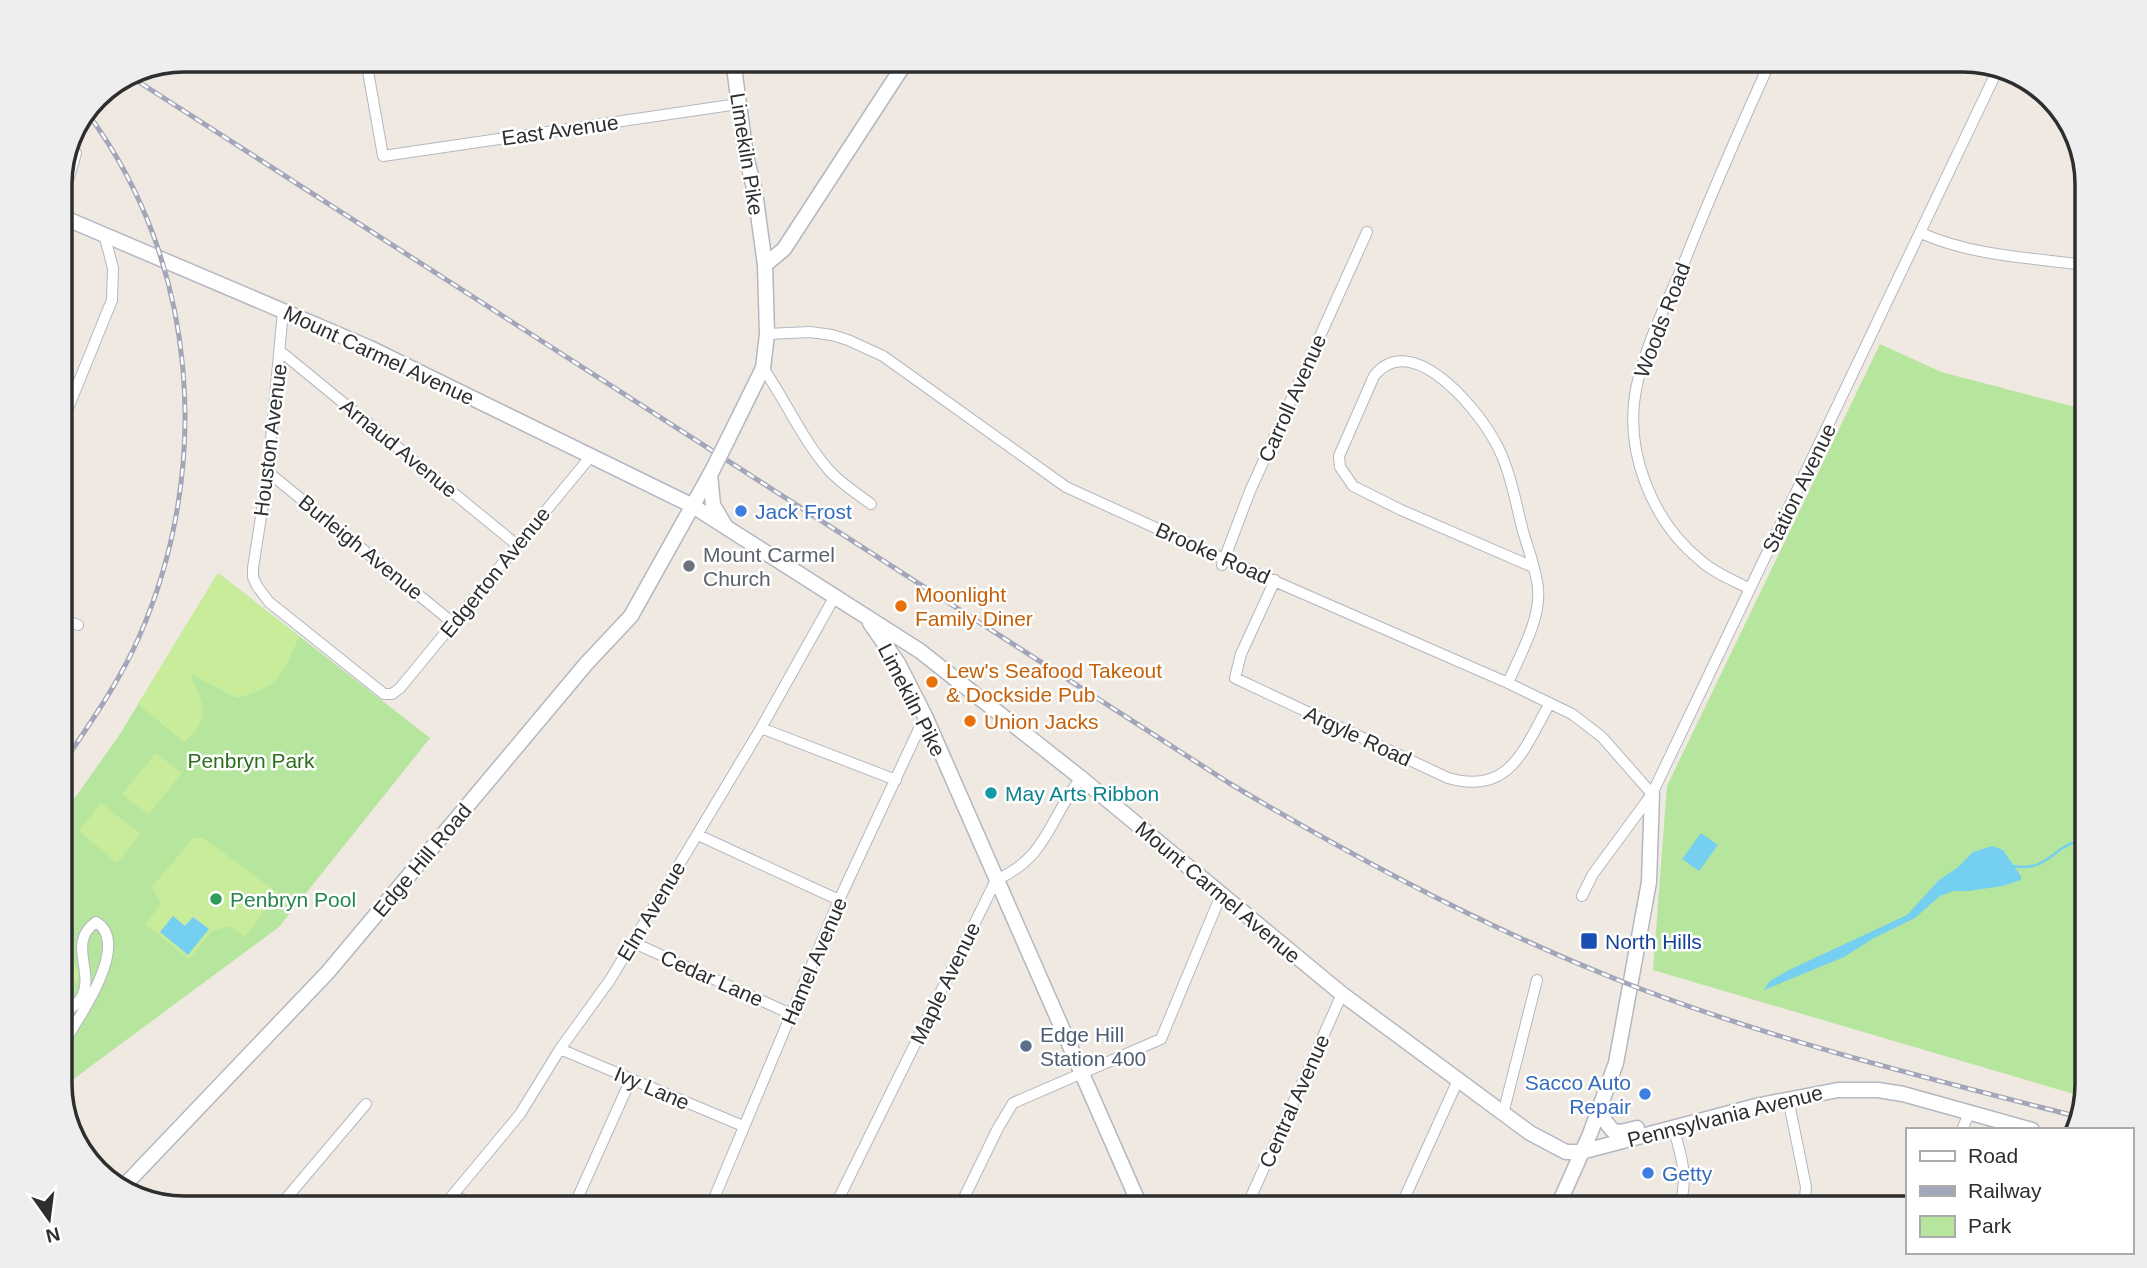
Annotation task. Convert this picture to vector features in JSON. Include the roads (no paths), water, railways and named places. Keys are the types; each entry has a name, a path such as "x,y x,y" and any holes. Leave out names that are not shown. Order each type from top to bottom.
{"main road":[{"name":"Limekiln Pike","path":"734,72 765,265 768,334 763,368 693,506 864,614 898,663 925,716 1135,1196"},
{"path":"765,265 784,250 899,72"},
{"name":"Mount Carmel Avenue","path":"72,221 370,348 693,506"},
{"path":"711,472 713,505 726,528"},
{"name":"Edge Hill Road","path":"128,1181 328,972 580,671 631,616 693,506"},
{"name":"Mount Carmel Avenue","path":"864,614 920,651 1082,778 1342,994 1503,1114 1558,1149 1570,1153 1581,1152"},
{"path":"1562,1196 1600,1109 1616,1063 1643,923 1650,866 1652,794"},
{"name":"Pennsylvania Avenue","path":"1581,1152 1788,1098 1838,1090 1878,1090 1903,1094 2025,1128"},
{"path":"1600,1109 1605,1121 1614,1131 1621,1132 1651,1124 1673,1127"}],"street":[{"name":"East Avenue","path":"368,72 383,156 738,104"},
{"name":"Woods Road","path":"1750,589 1702,562 1660,515 1640,466 1634,432 1634,401 1645,358 1727,157 1766,72"},
{"name":"Station Avenue","path":"1582,896 1593,874 1652,794 1994,77"},
{"name":"Carroll Avenue","path":"1223,562 1250,491 1367,232"},
{"path":"1921,233 1938,241 1974,249 2075,262"},
{"path":"72,398 112,300 113,268 104,234"},
{"name":"Houston Avenue","path":"283,311 268,472 253,577 269,602 377,690 392,694 400,688"},
{"name":"Brooke Road","path":"768,334 821,334 866,347 883,356 1066,487 1223,562 1275,580 1508,683 1588,724 1652,794"},
{"name":"Arnaud Avenue","path":"280,351 517,545"},
{"path":"1508,683 1536,612 1538,589 1533,567 1507,472 1494,439 1455,390 1433,373 1400,360 1380,368 1339,456 1340,467 1345,476 1353,486 1391,506 1533,567"},
{"path":"763,368 815,453 838,480 871,504"},
{"name":"Edgerton Avenue","path":"400,688 591,456"},
{"name":"Burleigh Avenue","path":"268,472 453,623"},
{"name":"Argyle Road","path":"1275,580 1241,654 1235,678 1448,778 1476,783 1501,776 1524,749 1550,703"},
{"name":"Elm Avenue","path":"453,1195 520,1114 560,1049 610,980 761,728 835,596"},
{"path":"72,623 78,625"},
{"name":"Hamel Avenue","path":"715,1196 839,900 925,716"},
{"path":"761,728 896,780"},
{"path":"996,880 1015,872 1039,849 1070,793 1082,778"},
{"path":"698,835 839,900"},
{"name":"Maple Avenue","path":"840,1196 996,880"},
{"path":"965,1196 1009,1107 1018,1100 1161,1039 1221,895"},
{"path":"72,1006 83,994 86,977 82,964 85,931 96,922 106,932 109,945 107,957 89,1003 72,1029"},
{"name":"Cedar Lane","path":"632,942 791,1014"},
{"path":"1503,1114 1537,980"},
{"name":"Central Avenue","path":"1251,1196 1342,994"},
{"name":"Ivy Lane","path":"560,1049 743,1126"},
{"path":"579,1196 631,1079"},
{"path":"1406,1196 1458,1080"},
{"path":"1788,1098 1806,1187 1805,1196"},
{"path":"289,1196 366,1104"},
{"path":"1963,1128 1969,1113"},
{"path":"1673,1127 1685,1178 1683,1196"}],"water":[{"path":"1701,833 1718,845 1699,871 1682,859"},
{"path":"1992,846 2003,850 2021,880 2003,886 1953,891 1940,896 1915,918 1874,938 1844,957 1764,990 1770,981 1789,970 1907,915 1939,880 1957,868 1973,852"},
{"path":"173,916 185,926 193,917 209,929 188,955 160,932"}],"waterway":[{"path":"2014,866 2040,864 2075,842"}],"railway":[{"path":"139,82 1229,783 1379,868 1534,945 1641,989 1858,1059 2070,1115"},
{"path":"72,750 113,688 131,654 163,572 178,505 185,437 183,368 172,301 153,235 125,172 92,120"}],"place":[{"name":"Jack Frost","path":"741,511"},
{"name":"Mount Carmel Church","path":"689,566"},
{"name":"Moonlight Family Diner","path":"901,606"},
{"name":"Lew's Seafood Takeout & Dockside Pub","path":"932,682"},
{"name":"Union Jacks","path":"970,721"},
{"name":"May Arts Ribbon","path":"991,793"},
{"name":"Penbryn Pool","path":"216,899"},
{"name":"North Hills","path":"1589,941"},
{"name":"Edge Hill Station 400","path":"1026,1046"},
{"name":"Sacco Auto Repair","path":"1645,1094"},
{"name":"Getty","path":"1648,1173"}],"park label":[{"name":"Penbryn Park","path":"251,760"}]}
